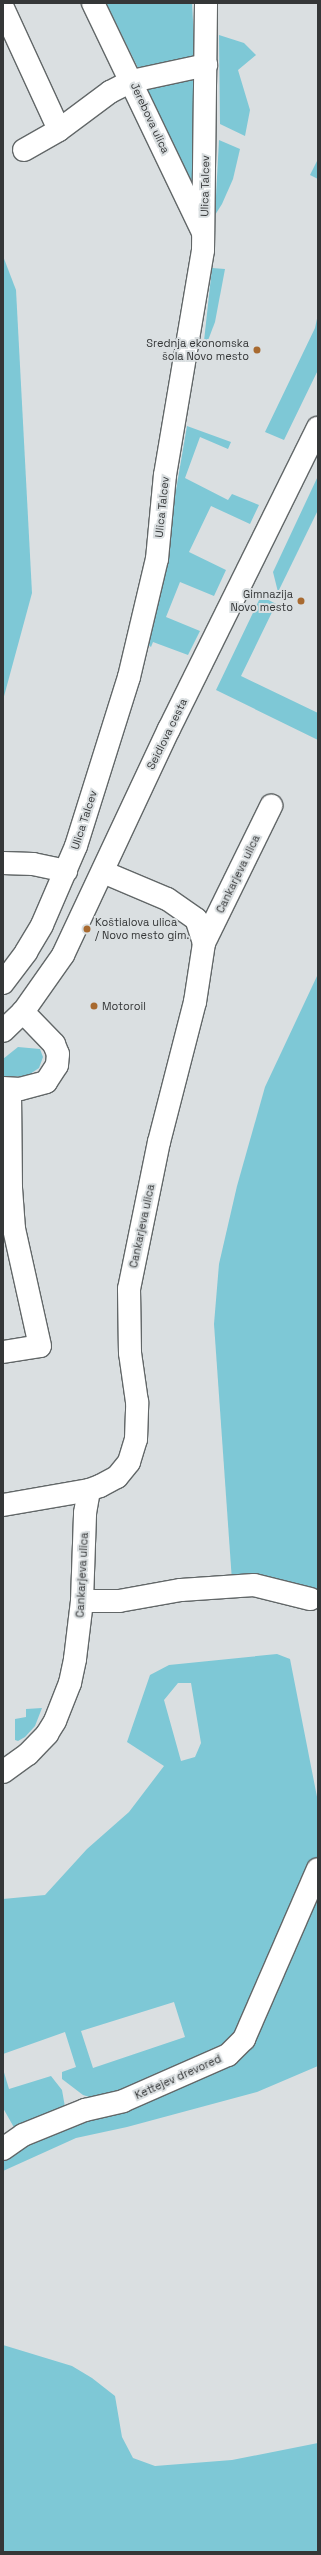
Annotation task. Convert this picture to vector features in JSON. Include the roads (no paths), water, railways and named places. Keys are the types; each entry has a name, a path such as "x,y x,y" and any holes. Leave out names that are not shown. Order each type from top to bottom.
{"street":[{"name":"Jerebova ulica","path":"93,3 132,81 204,235"},
{"name":"Ulica Talcev","path":"3,983 42,924 66,871 129,677 157,559 165,475 198,284 204,235 206,3"},
{"path":"3,8 59,130"},
{"path":"24,150 59,130 110,92 132,81 206,65"},
{"name":"Seidlova cesta","path":"3,1031 23,1012 63,954 169,729 318,428"},
{"name":"Cankarjeva ulica","path":"3,1505 89,1490 117,1477 130,1462 136,1439 137,1402 130,1354 129,1290 159,1142 194,1002 204,943 271,806"},
{"path":"3,863 33,864 66,871"},
{"name":"Cankarjeva ulica","path":"102,872 167,899 196,919 204,943"},
{"path":"3,1352 40,1346 14,1229 6,1089 33,1087 46,1082 57,1065 58,1054 54,1044 23,1012"},
{"name":"Cankarjeva ulica","path":"3,1772 28,1754 47,1734 62,1706 76,1659 82,1601 85,1513 89,1490"},
{"path":"82,1601 119,1601 181,1590 254,1585 310,1599"},
{"name":"Kettejev drevored","path":"3,2149 22,2135 85,2110 123,2101 228,2054 244,2039 318,1869"}],"place":[{"name":"Srednja ekonomska šola Novo mesto","path":"257,350"},
{"name":"Gimnazija Novo mesto","path":"301,601"},
{"name":"Koštialova ulica / Novo mesto gim.","path":"87,929"},
{"name":"Motoroil","path":"94,1006"}]}
